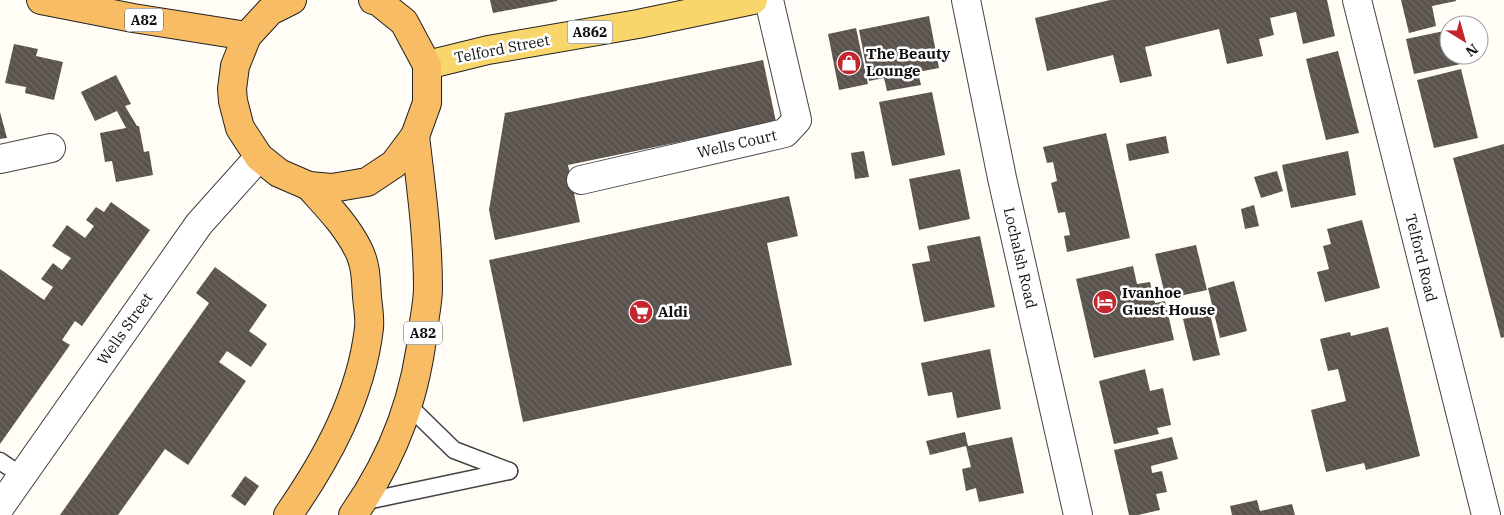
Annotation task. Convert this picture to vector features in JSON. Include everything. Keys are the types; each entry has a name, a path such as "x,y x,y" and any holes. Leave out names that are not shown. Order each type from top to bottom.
{"highway":[{"name":"A82","path":"41,0 133,18 247,36"},
{"name":"A82","path":"292,0 270,11 247,36 235,66 232,101 240,128 259,157 279,174 310,186 332,188 367,182 394,164 415,136 427,103 427,65 404,22 378,1 373,0"},
{"name":"A82","path":"358,508 393,446 409,406 421,353 428,289 426,229 415,136"},
{"name":"A82","path":"288,515 330,447 351,402 363,359 369,326 366,275 359,250 341,222 310,186"}],"main road":[{"name":"Telford Street","path":"427,65 488,50 753,0"}],"street":[{"name":"Wells Court","path":"580,180 785,133 797,120 769,0"},
{"name":"Lochalsh Road","path":"966,0 1002,178 1078,515"},
{"name":"Telford Road","path":"1357,0 1486,515"},
{"path":"0,159 51,148"},
{"name":"Wells Street","path":"0,507 199,224 259,157"}],"lane":[{"path":"358,508 509,471 454,450 409,406"},
{"path":"0,461 22,476"}],"building":[{"path":"490,0 557,0 557,1 493,13"},
{"path":"1110,0 1327,0 1335,36 1303,44 1296,12 1270,18 1274,35 1259,39 1263,56 1227,64 1219,29 1145,47 1152,76 1120,83 1113,55 1047,71 1035,18"},
{"path":"1401,0 1456,1 1432,6 1436,26 1409,33"},
{"path":"929,16 939,68 918,72 921,85 887,91 884,78 869,81 859,30"},
{"name":"The Beauty Lounge","path":"856,28 868,84 839,90 828,34"},
{"path":"1439,32 1439,65 1456,65 1414,74 1406,39"},
{"path":"14,44 38,49 36,56 63,62 54,100 25,93 26,87 5,83"},
{"path":"1338,51 1359,133 1326,140 1306,59"},
{"path":"763,60 776,122 568,165 580,222 495,240 489,210 505,113"},
{"path":"1461,69 1478,138 1434,148 1417,80"},
{"path":"116,75 131,104 125,106 137,126 139,126 144,152 149,151 153,175 116,182 112,161 105,162 100,133 126,128 117,111 95,121 81,92"},
{"path":"932,92 945,155 892,166 879,102"},
{"path":"0,112 7,138 0,139"},
{"path":"1106,133 1130,238 1067,252 1064,236 1070,235 1065,212 1058,213 1051,183 1057,181 1053,162 1047,163 1043,147"},
{"path":"1166,136 1169,153 1129,161 1126,144"},
{"path":"1504,144 1504,337 1501,338 1453,158"},
{"path":"864,151 869,177 855,179 851,153"},
{"path":"1348,151 1356,195 1291,208 1282,165"},
{"path":"960,169 970,219 919,230 909,179"},
{"path":"1277,171 1283,191 1261,198 1254,177"},
{"name":"Aldi","path":"789,196 798,236 767,243 792,365 523,422 489,260"},
{"path":"111,202 150,230 82,326 75,321 62,340 70,345 0,444 0,269 44,300 53,287 41,279 53,263 62,270 71,258 52,246 67,225 85,238 94,226 86,220 96,207 104,212"},
{"path":"1254,205 1259,226 1245,229 1241,209"},
{"path":"1362,220 1380,288 1325,302 1317,272 1329,269 1323,246 1331,244 1327,229"},
{"path":"980,236 995,307 924,322 912,264 930,261 927,246"},
{"path":"1196,245 1207,290 1166,299 1155,254"},
{"path":"1133,266 1137,284 1150,282 1155,303 1165,301 1174,340 1094,358 1076,279"},
{"path":"215,267 267,305 249,331 267,344 251,367 227,351 219,362 246,381 188,465 165,449 118,515 60,515 209,303 196,293"},
{"path":"1234,281 1247,331 1220,338 1208,288"},
{"path":"1210,314 1220,355 1193,361 1183,319"},
{"path":"1388,327 1420,456 1366,470 1364,463 1326,472 1311,410 1346,401 1338,369 1328,371 1320,339 1350,332 1351,336"},
{"path":"990,349 1001,409 957,418 952,392 928,396 921,363"},
{"path":"1145,369 1150,391 1163,388 1171,425 1157,428 1159,434 1114,444 1099,381"},
{"path":"965,432 968,446 1012,437 1024,493 979,502 976,488 966,491 962,469 971,467 966,446 930,455 926,441"},
{"path":"1172,437 1178,459 1151,466 1152,473 1162,471 1167,492 1156,494 1160,510 1129,515 1114,450"},
{"path":"245,476 259,486 245,506 231,496"},
{"path":"1257,500 1260,511 1292,504 1295,515 1232,515 1230,506"}],"place":[{"name":"The Beauty Lounge","path":"849,63"},
{"name":"Ivanhoe Guest House","path":"1105,302"},
{"name":"Aldi","path":"641,312"}]}
